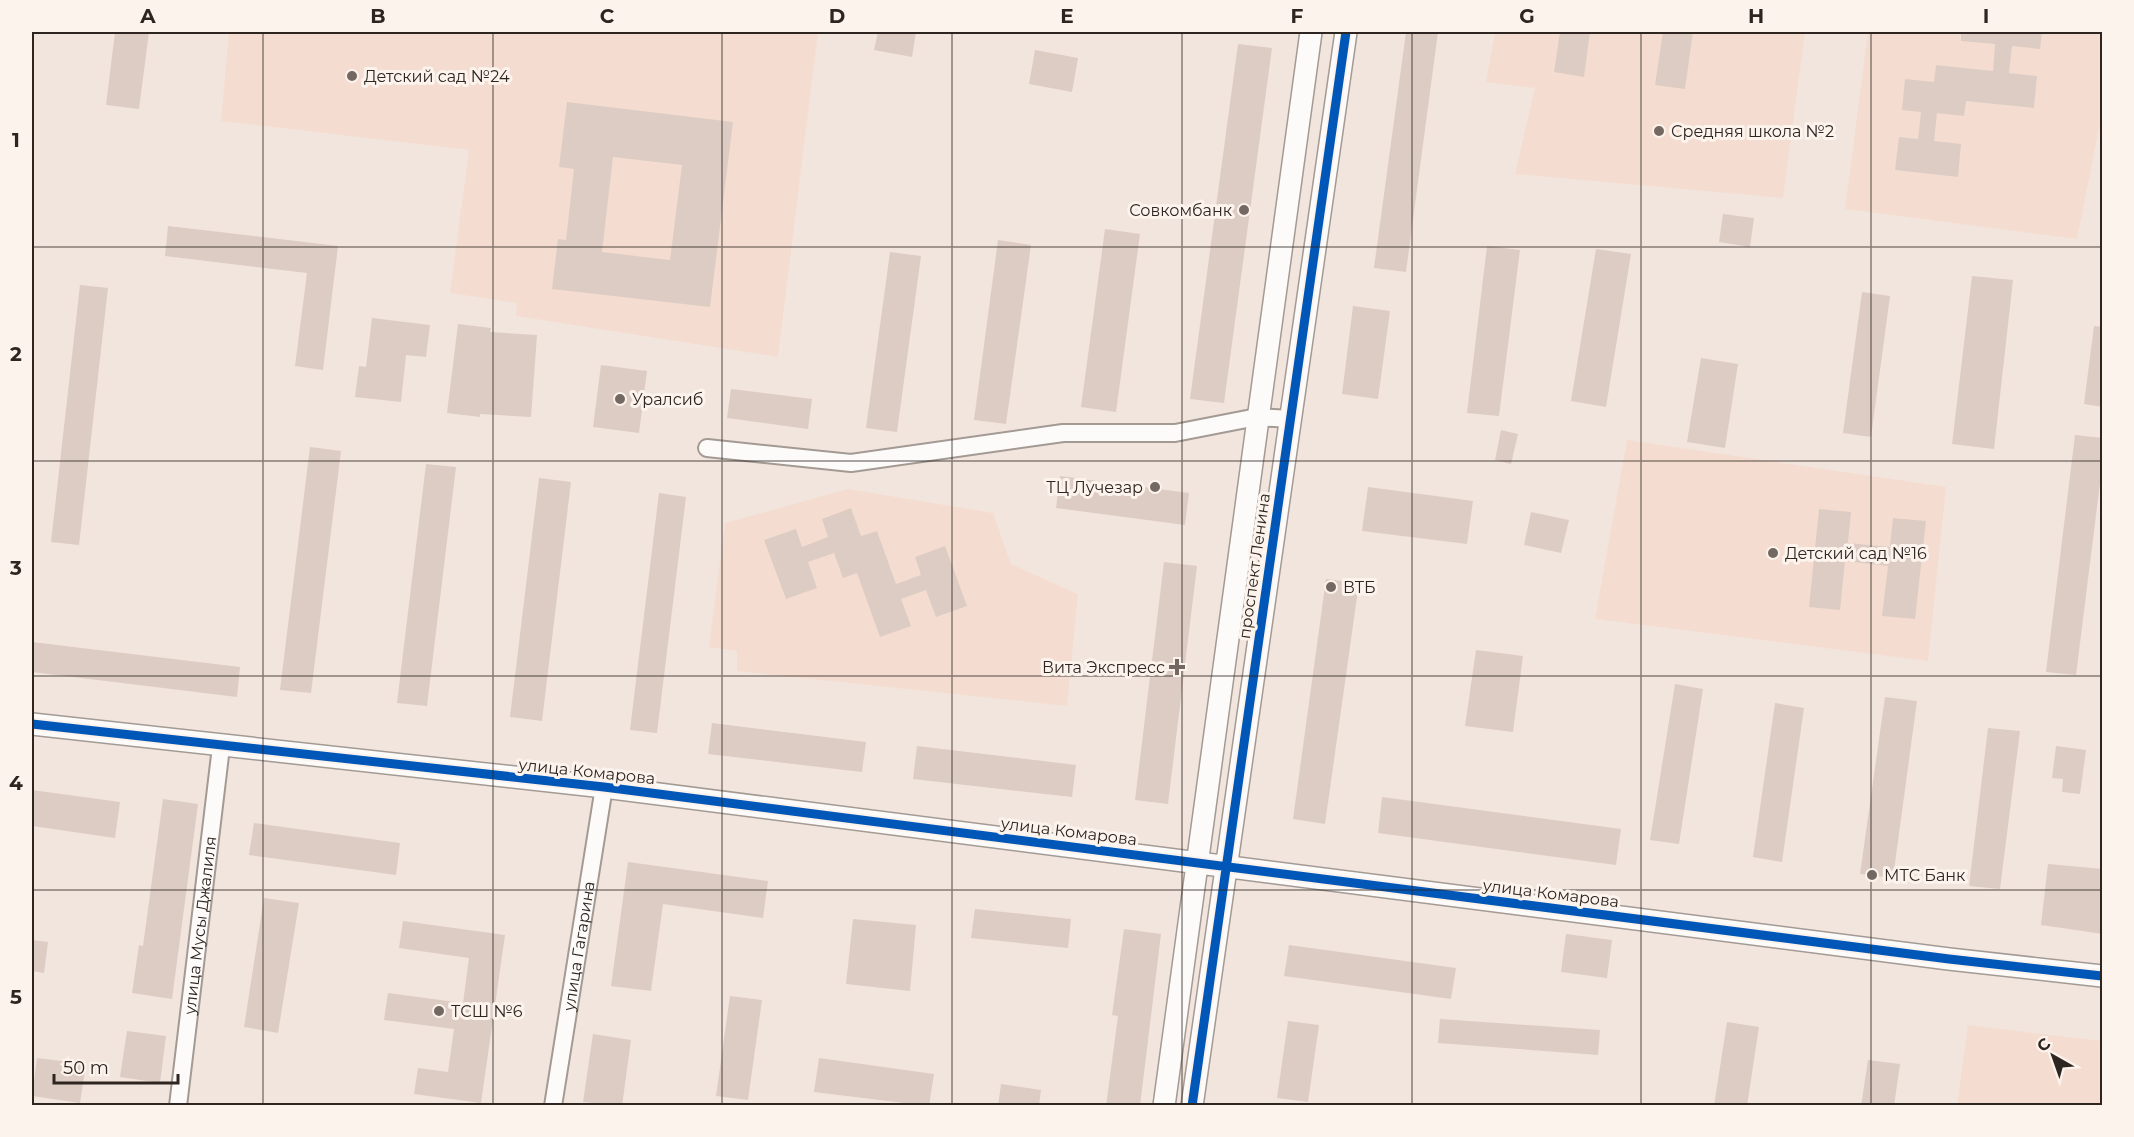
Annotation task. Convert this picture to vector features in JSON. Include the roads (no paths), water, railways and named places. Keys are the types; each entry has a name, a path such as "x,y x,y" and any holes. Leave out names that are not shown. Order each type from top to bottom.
{"street":[{"name":"проспект Ленина","path":"1164,1106 1311,32"},
{"name":"проспект Ленина","path":"1192,1106 1346,32"},
{"path":"707,448 851,463 1063,433 1175,432 1257,417 1290,419"},
{"name":"улица Комарова","path":"32,724 221,747 604,787 2103,976"},
{"name":"улица Мусы Джалиля","path":"178,1106 221,747"},
{"name":"улица Гагарина","path":"553,1106 604,787"}],"place":[{"name":"Детский сад №24","path":"352,76"},
{"name":"Средняя школа №2","path":"1659,131"},
{"name":"Совкомбанк","path":"1244,210"},
{"name":"Уралсиб","path":"620,399"},
{"name":"ТЦ Лучезар","path":"1155,487"},
{"name":"Детский сад №16","path":"1773,553"},
{"name":"ВТБ","path":"1331,587"},
{"name":"Вита Экспресс","path":"1177,667"},
{"name":"МТС Банк","path":"1872,875"},
{"name":"ТСШ №6","path":"439,1011"}]}
